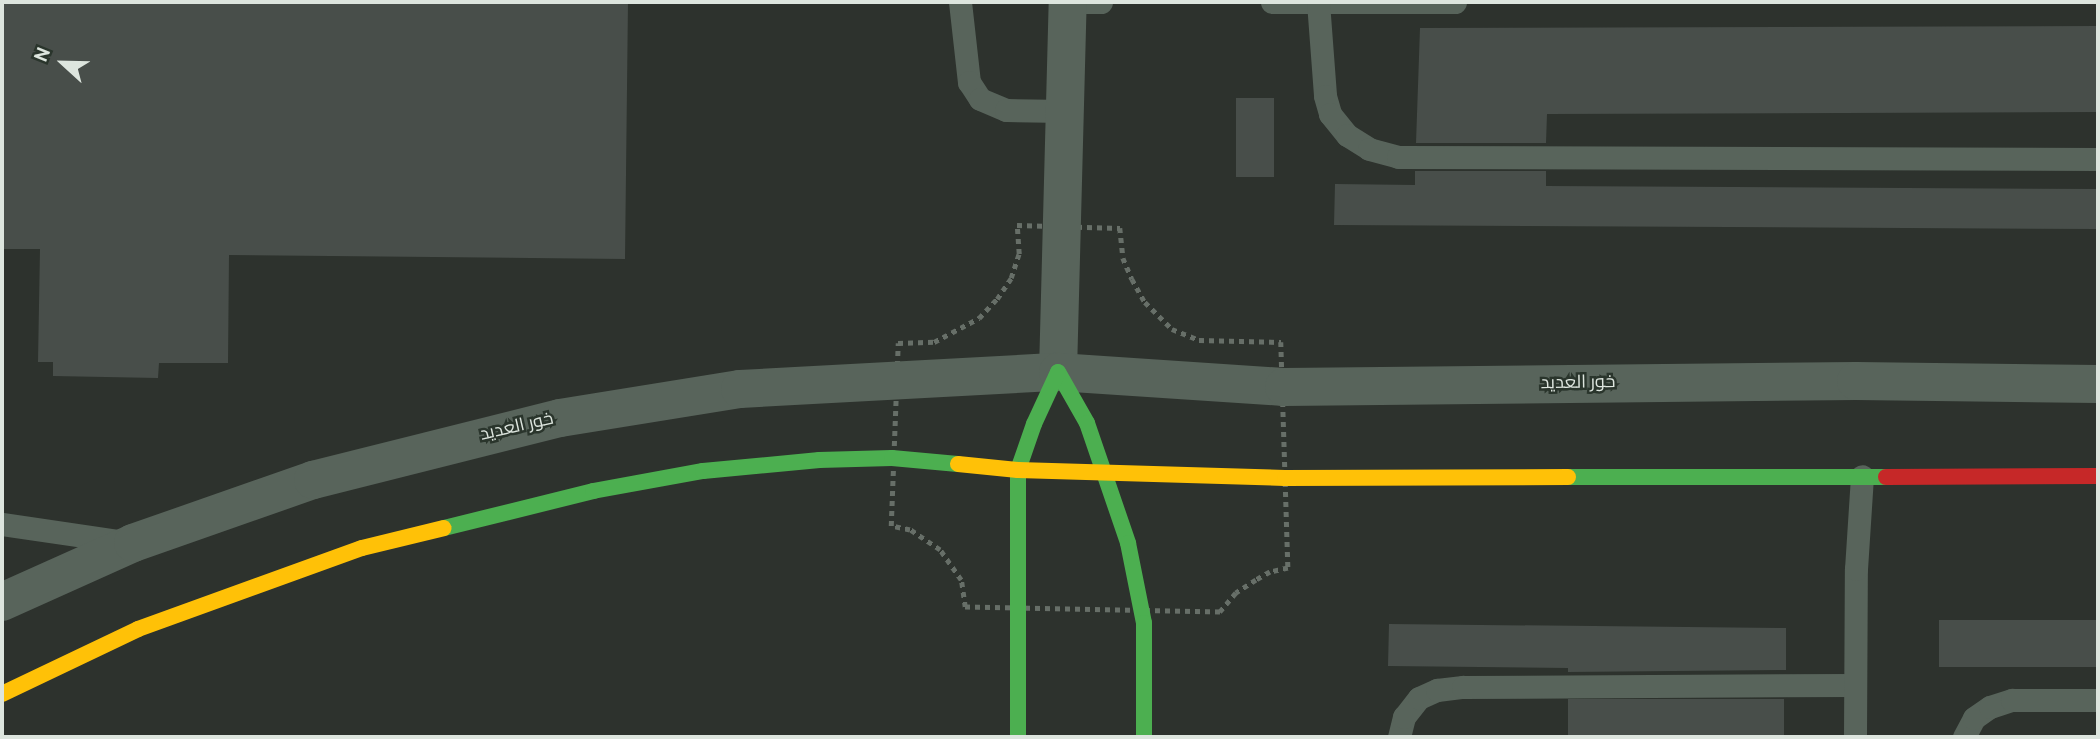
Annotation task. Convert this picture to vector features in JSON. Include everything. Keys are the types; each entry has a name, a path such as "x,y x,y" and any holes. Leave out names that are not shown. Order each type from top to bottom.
{"street":[{"path":"1018,737 1018,470 1034,424 1058,372 1068,2"},
{"path":"1058,372 1087,423 1128,543 1142,608 1144,737"},
{"name":"خور العديد","path":"2,602 133,543 326,477 486,434 623,407 740,389 1058,372 1284,387 1856,381 2098,384"},
{"path":"2,694 138,629 362,548 593,491 703,471 818,460 892,458 1018,470 1285,478 2098,476"}],"lane":[{"path":"960,2 969,82 981,99 1006,110 1065,111"},
{"path":"1068,2 1101,2"},
{"path":"1272,2 1455,2"},
{"path":"1318,3 1325,96 1330,114 1347,135 1369,149 1398,157 2098,159"},
{"path":"1855,737 1856,569 1862,476"},
{"path":"2,524 133,543"},
{"path":"1399,737 1404,717 1419,698 1437,690 1463,687 1855,685"},
{"path":"1964,737 1974,718 1990,707 2012,700 2098,700"}],"building":[{"path":"2,2 628,2 625,259 229,255 228,363 159,363 158,378 53,376 53,362 38,362 40,249 2,249"},
{"path":"2098,26 2098,112 1547,114 1546,143 1416,143 1420,28"},
{"path":"1236,98 1274,98 1274,177 1236,177"},
{"path":"1415,171 1546,171 1546,186 2098,189 2098,229 1334,225 1335,184 1415,185"},
{"path":"1939,620 2098,620 2098,667 1939,667"},
{"path":"1389,624 1786,628 1786,670 1568,672 1568,668 1388,666"},
{"path":"1568,699 1784,699 1784,737 1568,737"}],"traffic: fast":[{"path":"1058,372 1087,423 1128,543 1144,623 1144,737"},
{"path":"1018,737 1018,470 1034,424 1058,372"},
{"path":"444,528 593,491 703,471 819,460 892,458 958,464"},
{"path":"1568,477 1886,477"}],"traffic: slow":[{"path":"958,464 1018,470 1285,478 1568,477"},
{"path":"2,694 138,629 362,548 444,528"}],"traffic: jam":[{"path":"1886,477 2098,476"}]}
